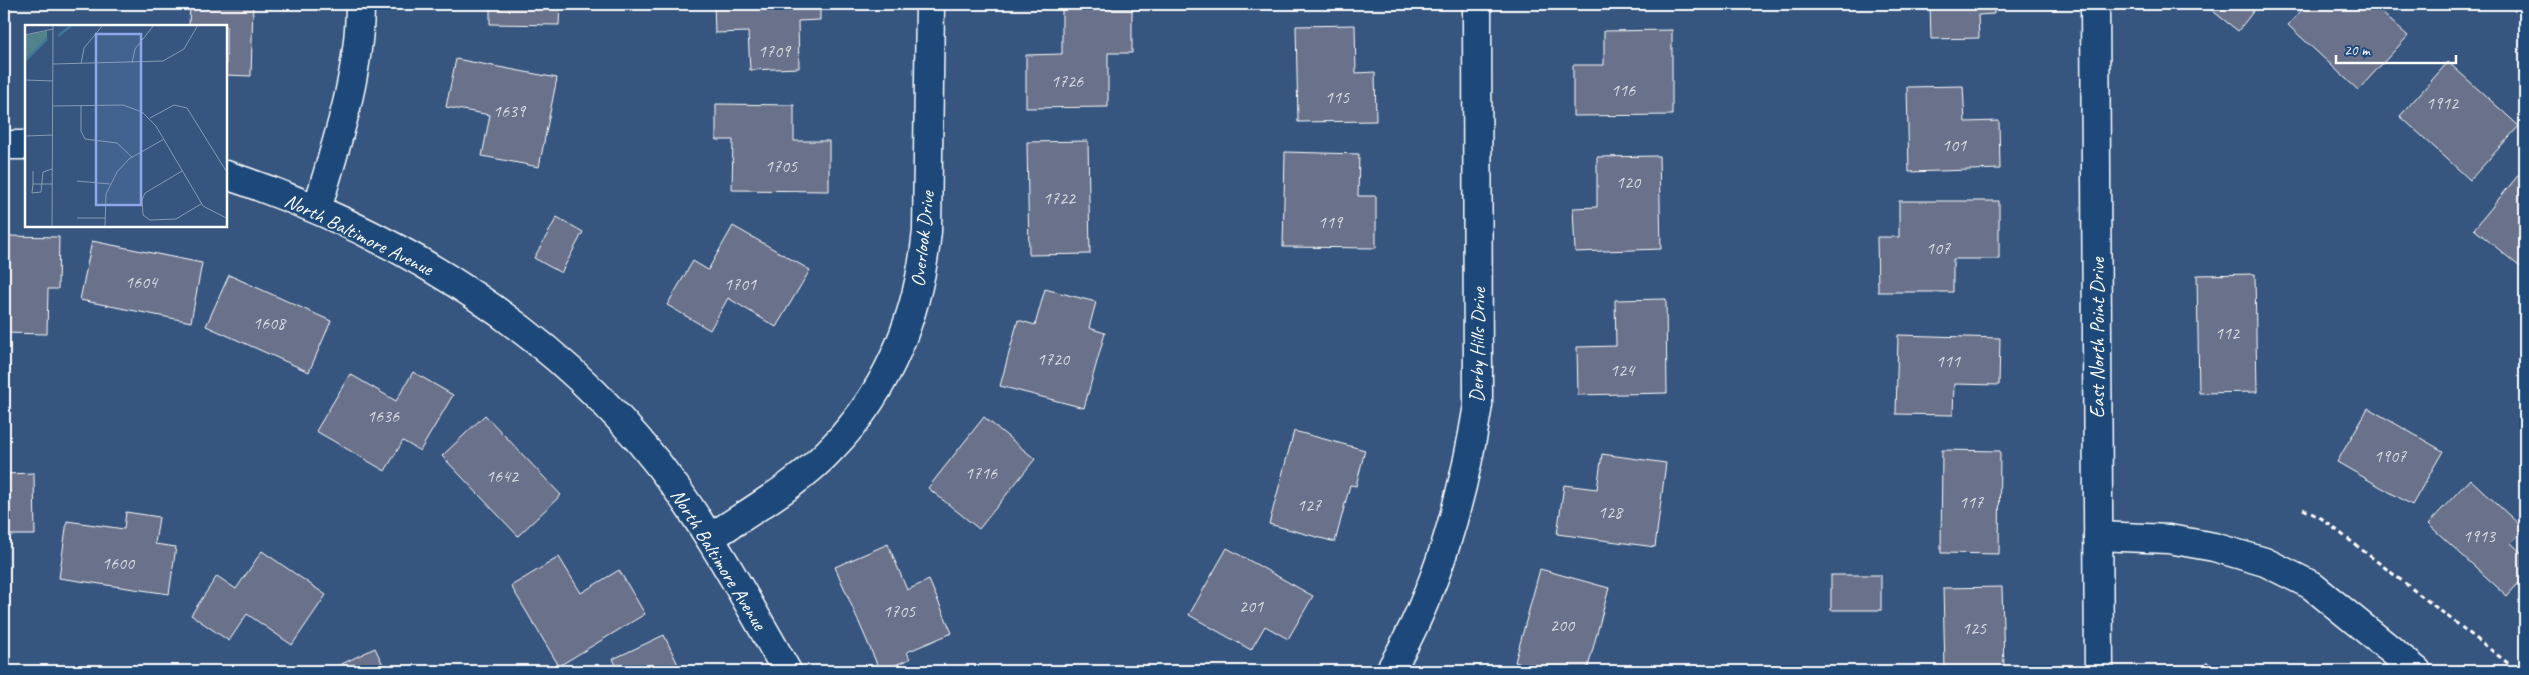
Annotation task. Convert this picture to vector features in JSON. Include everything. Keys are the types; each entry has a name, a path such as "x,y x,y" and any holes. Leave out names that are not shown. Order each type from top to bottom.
{"street":[{"path":"317,209 346,113 360,22 360,4"},
{"name":"Overlook Drive","path":"710,538 788,487 834,448 875,394 892,364 914,309 925,257 930,4"},
{"name":"Derby Hills Drive","path":"1390,671 1416,622 1442,556 1468,464 1478,405 1477,4"},
{"name":"East North Point Drive","path":"2095,4 2099,671"},
{"path":"4,145 25,146"},
{"name":"North Baltimore Avenue","path":"228,176 317,209 418,259 496,309 570,370 636,438 676,487 710,538 787,671"},
{"path":"2098,536 2170,539 2214,546 2265,562 2310,585 2417,671"}],"path":[{"path":"2303,510 2321,518 2518,671"}],"building":[{"path":"190,4 253,4 251,76 228,75 228,25 189,25"},
{"path":"490,4 560,4 559,25 490,24"},
{"path":"714,4 820,4 820,20 798,21 799,68 750,70 748,32 715,33"},
{"path":"1930,4 1994,4 1994,14 1978,15 1979,38 1931,39"},
{"path":"2204,4 2259,4 2238,31"},
{"path":"2307,4 2372,4 2408,36 2358,90 2288,25"},
{"path":"1132,8 1132,53 1108,53 1108,107 1026,108 1026,55 1062,54 1062,9"},
{"path":"1355,25 1356,73 1375,72 1376,121 1298,122 1296,26"},
{"path":"1672,30 1672,115 1573,116 1573,65 1604,65 1604,31"},
{"path":"456,59 557,78 539,167 482,156 490,115 446,107"},
{"path":"2448,62 2519,126 2470,180 2400,116"},
{"path":"1963,86 1965,122 1999,121 2000,169 1909,172 1907,87"},
{"path":"716,104 794,105 794,141 829,141 829,191 732,190 733,140 716,140"},
{"path":"1088,141 1090,254 1029,255 1027,142"},
{"path":"1285,152 1359,154 1358,196 1376,196 1376,248 1283,247"},
{"path":"1659,156 1661,249 1575,252 1573,208 1597,207 1597,157"},
{"path":"2525,167 2525,271 2474,229"},
{"path":"1899,201 1999,201 1999,259 1953,259 1953,292 1878,292 1877,237 1899,237"},
{"path":"557,217 583,232 561,273 534,258"},
{"path":"733,226 810,270 776,327 728,298 710,330 667,305 693,261 708,270"},
{"path":"8,236 59,237 58,289 48,289 47,334 4,333 4,274 7,274"},
{"path":"92,241 202,263 191,322 80,300"},
{"path":"2255,274 2257,392 2199,393 2197,275"},
{"path":"229,275 331,321 309,372 206,326"},
{"path":"1045,289 1096,302 1089,328 1105,333 1084,408 1000,386 1018,320 1035,325"},
{"path":"1666,299 1667,393 1578,395 1577,347 1616,346 1615,300"},
{"path":"1898,335 2000,338 1999,385 1954,384 1953,415 1896,414"},
{"path":"413,372 453,395 420,451 403,441 385,471 316,431 350,374 396,401"},
{"path":"2368,408 2443,451 2412,505 2337,462"},
{"path":"485,415 561,495 518,536 442,456"},
{"path":"984,417 1035,459 979,529 928,488"},
{"path":"1294,431 1365,450 1356,486 1350,485 1335,542 1269,524"},
{"path":"1942,450 2000,451 1999,554 1941,553"},
{"path":"1602,454 1666,463 1655,547 1557,534 1564,485 1597,489"},
{"path":"34,473 35,535 4,535 4,474"},
{"path":"2470,479 2524,529 2511,543 2525,556 2525,576 2507,596 2428,524"},
{"path":"126,512 159,517 155,544 176,547 169,594 59,578 67,521 124,529"},
{"path":"888,544 907,590 929,580 952,633 907,652 910,659 880,671 835,567"},
{"path":"1227,548 1313,596 1288,639 1265,626 1251,650 1189,615"},
{"path":"262,551 326,595 292,645 247,614 229,641 191,615 217,576 236,589"},
{"path":"559,557 581,593 619,570 645,614 559,666 511,586"},
{"path":"1540,569 1609,588 1587,671 1548,671 1515,662"},
{"path":"1831,575 1881,575 1881,610 1831,610"},
{"path":"2002,587 2004,669 1945,670 1943,588"},
{"path":"664,635 681,671 619,671 613,659"},
{"path":"375,648 386,671 327,671"},
{"path":"2207,662 2221,671 2201,671"}]}
